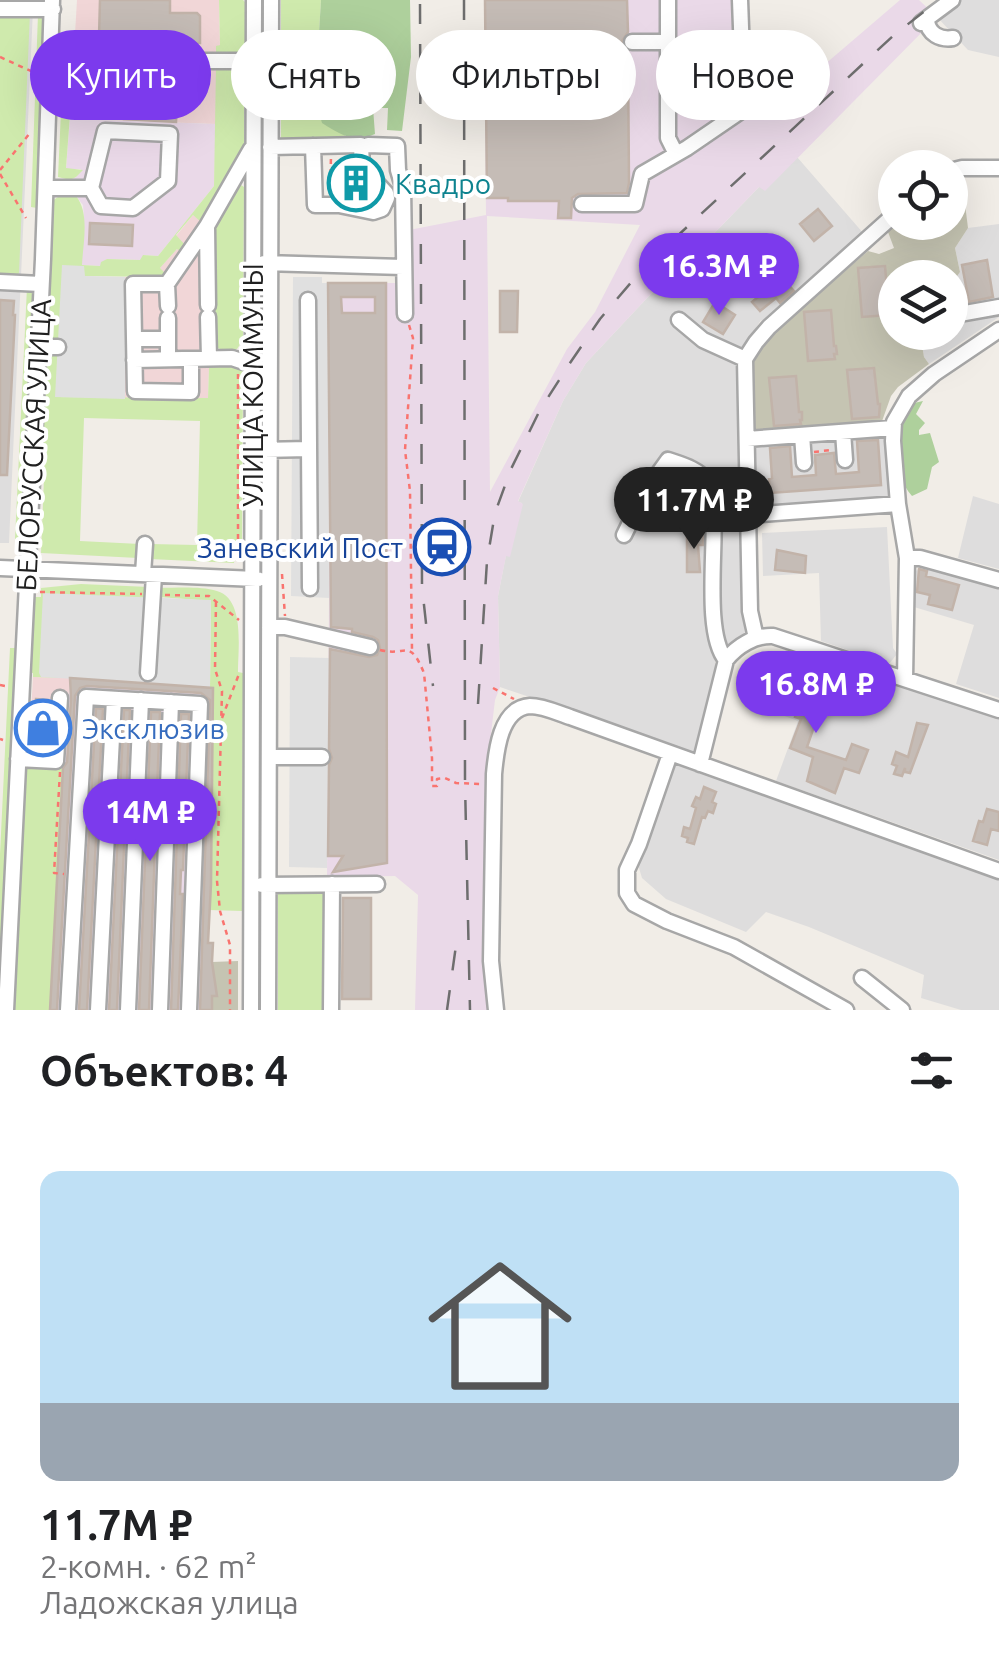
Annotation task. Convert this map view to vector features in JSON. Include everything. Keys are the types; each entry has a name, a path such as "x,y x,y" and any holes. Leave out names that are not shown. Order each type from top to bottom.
{"street":[{"name":"УЛИЦА КОММУНЫ","path":"254,0 254,30"},
{"name":"УЛИЦА КОММУНЫ","path":"271,0 271,30"},
{"path":"668,0 668,30"},
{"path":"582,204 634,204 642,174 744,109 740,0"},
{"path":"952,0 924,21 933,34 953,38"},
{"path":"0,9 52,5"},
{"name":"БЕЛОРУССКАЯ УЛИЦА","path":"51,30 52,5"},
{"name":"БЕЛОРУССКАЯ УЛИЦА","path":"6,1010 49,120"},
{"name":"УЛИЦА КОММУНЫ","path":"251,1010 253,450 246,362 253,263 253,120"},
{"name":"УЛИЦА КОММУНЫ","path":"268,1010 269,757 277,627 269,450 270,120"},
{"path":"668,120 668,138 676,154"},
{"path":"106,131 170,134 168,180 133,208 100,206 91,188 106,131"},
{"path":"168,359 167,284 208,226 253,144"},
{"path":"270,147 313,146 331,146 360,145 362,167 382,187 387,198 382,209 373,212 315,205 313,146"},
{"path":"368,146 397,146 403,187 405,314"},
{"path":"968,168 999,168"},
{"path":"46,188 91,188"},
{"path":"208,226 209,358"},
{"path":"756,638 750,612 745,359 769,327 878,229"},
{"path":"253,263 403,266"},
{"path":"0,282 41,284"},
{"path":"167,284 133,284 135,391 191,392 191,359"},
{"path":"308,300 310,588"},
{"path":"968,313 999,307"},
{"path":"679,320 703,340 745,359"},
{"path":"905,680 907,558 898,504 894,422 908,396 999,330"},
{"path":"134,339 168,338"},
{"path":"38,346 58,347"},
{"path":"134,360 209,358 246,362"},
{"path":"747,439 894,428"},
{"path":"843,432 845,460"},
{"path":"802,435 804,463"},
{"path":"253,450 309,449"},
{"path":"624,535 644,492 668,460 695,469 711,485 717,644 726,660"},
{"path":"749,515 898,504"},
{"path":"145,544 148,673"},
{"path":"907,558 920,558 999,580"},
{"path":"0,568 251,579 275,575"},
{"path":"277,627 370,647"},
{"path":"700,764 726,660 733,651 756,638 773,636 999,710"},
{"path":"68,1010 86,697 200,704 188,1010"},
{"path":"18,759 56,761 60,698"},
{"path":"98,1010 114,699"},
{"path":"128,1010 141,700"},
{"path":"570,717 574,701"},
{"path":"160,1010 171,702"},
{"path":"496,1010 491,962 490,789 503,729 513,714 530,706 999,871"},
{"path":"670,754 640,844 627,870 627,894 634,904 734,947 846,1010"},
{"path":"269,757 322,757"},
{"path":"490,789 511,799"},
{"path":"331,1010 332,884"},
{"path":"252,885 378,884"},
{"path":"862,978 902,1010"}],"path":[{"path":"0,57 30,71"},
{"path":"26,218 0,172 30,133"},
{"path":"330,205 331,146"},
{"path":"405,314 413,338 405,450 410,491 412,652"},
{"path":"238,559 246,362"},
{"path":"275,575 277,627"},
{"path":"39,592 209,596 239,620"},
{"path":"216,602 215,669 222,691 217,880 220,911 230,945 230,1010"},
{"path":"370,647 389,652 404,649 419,660 424,673 432,786 436,786 437,779 445,778 490,789"},
{"path":"222,719 240,671"},
{"path":"493,688 530,706"},
{"path":"56,761 60,768 57,874"}],"shaded area":[{"path":"0,0 33,0 9,543 0,543"},
{"path":"77,0 219,0 216,124 99,120 211,120 211,30 75,30"},
{"path":"484,0 747,0 746,30 656,30 656,120 830,120 830,60 900,0 919,0 937,17 765,191 759,187 586,363 563,401 518,501 523,504 498,596 500,687 490,742 494,1010 415,1010 418,895 395,876 327,877 328,283 396,283 409,230 486,215 485,120 636,120 636,30 484,30","holes":["487,216 640,225 595,312 567,349 490,492"]},
{"path":"959,0 999,0 999,57 968,50 937,17"},
{"path":"70,120 216,124 214,186 158,256 107,259 101,266 81,265 83,205 70,194 70,180 81,169 66,169"},
{"path":"797,157 864,234 766,324 761,320 740,353 745,641 715,657 716,686 695,753 500,687 498,596 506,555 522,503 518,502 563,401 586,363 648,297 760,186 765,190"},
{"path":"193,215 214,230 214,361 209,368 208,398 125,399 125,277 166,275 159,269 177,249 176,236"},
{"path":"999,224 999,317 968,338 968,260 958,260 955,248 960,240 968,240 968,228"},
{"path":"891,240 960,240 955,248 958,260 878,260 878,350 923,350 929,364 898,387 881,424 752,434 749,359 868,251 879,254 894,248"},
{"path":"62,265 84,266 85,276 125,277 125,399 55,397"},
{"path":"293,277 322,277 322,283 328,283 329,598 291,596"},
{"path":"923,350 950,350 929,364"},
{"path":"881,424 888,440 893,513 754,523 752,434"},
{"path":"973,496 999,504 999,569 958,558"},
{"path":"887,527 893,648 897,654 889,664 821,641 819,573 763,576 762,533"},
{"path":"920,567 999,584 999,698 956,684 974,625 914,607 913,574"},
{"path":"43,593 211,600 210,687 41,677"},
{"path":"786,649 999,716 999,860 776,781 798,721 763,708"},
{"path":"290,657 329,658 327,868 289,867"},
{"path":"33,677 70,678 63,768 28,766"},
{"path":"70,678 213,687 208,942 213,943 217,996 204,997 212,1010 50,1010"},
{"path":"675,764 999,879 999,1010 961,1010 921,998 924,975 766,912 746,932 666,899 642,878 635,855"},
{"path":"238,961 238,1010 212,1010 203,997 217,995 212,962"}],"green space":[{"path":"219,0 243,0 246,30 231,30 231,53 216,54 216,46 220,45"},
{"path":"281,0 321,0 319,30 281,30"},
{"path":"321,0 410,0 411,57 402,131 387,130 387,120 396,120 396,30 319,30"},
{"path":"30,12 19,273 13,278 0,278 0,13"},
{"path":"38,14 45,14 45,30 37,30"},
{"path":"216,66 231,67 231,120 244,120 244,144 201,222 193,215 176,235 186,246 184,254 177,249 160,268 167,275 163,277 84,276 58,343 45,342 53,201 61,196 76,196 85,229 82,265 100,266 107,259 158,256 214,186"},
{"path":"34,120 41,120 37,208 31,207"},
{"path":"61,120 70,120 66,168 83,170 70,180 58,177"},
{"path":"281,120 333,120 347,138 369,137 361,142 281,140"},
{"path":"321,120 374,120 375,134 347,136"},
{"path":"238,183 244,187 243,340 237,349 223,351 214,341 214,230"},
{"path":"27,287 34,287 22,539 15,539"},
{"path":"45,350 58,351 56,397 208,398 209,368 214,361 241,365 242,552 235,553 234,563 150,559 150,544 197,545 200,421 84,418 80,541 140,544 138,558 41,553 44,478 39,477"},
{"path":"923,401 916,414 925,423 919,435 930,433 939,462 932,467 927,489 912,496 897,462 896,442 904,416 914,403"},
{"path":"81,584 149,587 149,597 70,678 33,677 29,673 33,597 41,597 41,588"},
{"path":"159,588 217,591 226,596 236,614 238,672 243,673 242,911 209,910 211,601 159,597"},
{"path":"10,648 16,648 0,978 0,854"},
{"path":"28,766 63,768 50,1010 14,1010"},
{"path":"278,889 329,890 329,1010 278,1010"}],"building":[{"path":"100,0 170,0 170,13 200,16 200,30 99,30"},
{"path":"485,0 627,0 628,30 485,30"},
{"path":"486,120 629,120 627,193 578,194 572,198 571,218 558,218 559,201 487,198"},
{"path":"818,209 832,226 814,241 800,224"},
{"path":"90,223 133,225 132,246 89,244"},
{"path":"987,260 993,297 969,302 968,264"},
{"path":"878,267 878,316 862,317 858,268"},
{"path":"775,269 794,291 780,303 776,298 760,311 752,302 768,289 761,281"},
{"path":"328,283 386,283 387,863 333,872 343,856 328,856 332,758 330,649 369,657 377,655 380,648 373,637 331,627","holes":["341,297 375,297 375,313 342,313"]},
{"path":"500,291 518,291 517,332 500,332"},
{"path":"0,300 14,301 15,315 7,475 0,475"},
{"path":"715,302 735,315 723,334 703,322"},
{"path":"831,310 835,359 808,361 804,312"},
{"path":"874,368 879,417 852,419 847,370"},
{"path":"796,376 801,424 774,426 769,378"},
{"path":"878,440 881,485 770,493 770,448 790,446 792,477 816,475 815,455 834,453 836,474 859,472 857,441"},
{"path":"687,534 703,534 703,545 698,545 700,572 687,572"},
{"path":"777,550 806,556 805,573 775,570"},
{"path":"919,569 927,571 926,576 959,585 952,610 928,604 930,595 917,592"},
{"path":"785,674 808,682 810,676 820,680 807,714 817,718 807,747 846,760 852,744 868,750 859,773 844,768 835,793 807,781 813,757 790,748 801,719 795,717 798,708 776,701"},
{"path":"70,678 213,688 208,943 213,943 217,996 212,996 212,1010 200,1010 210,700 201,693 87,686 75,696 57,1010 50,1010"},
{"path":"36,699 48,700 45,750 33,749"},
{"path":"96,708 103,709 87,1010 79,1010"},
{"path":"124,710 130,710 117,1010 109,1010"},
{"path":"151,712 160,712 149,1010 139,1010"},
{"path":"181,714 189,714 183,894 178,1010 171,1010"},
{"path":"917,723 928,725 910,773 905,768 902,776 894,774 896,752 908,757"},
{"path":"704,787 716,792 712,802 716,804 713,813 708,811 702,817 694,844 682,836 684,827 690,829 696,808 692,806 696,797 700,799"},
{"path":"987,809 999,812 999,831 991,829 987,845 973,841"},
{"path":"343,898 371,898 371,999 342,999"}],"railway":[{"path":"464,0 465,783 470,1010"},
{"path":"478,704 487,561 495,513 540,410 570,363 600,319 645,266 894,35 939,0"},
{"path":"420,4 422,587 433,686"},
{"path":"447,1010 458,931"}],"place":[{"name":"Квадро","path":"356,183"},
{"name":"Заневский Пост","path":"442,547"},
{"name":"Эксклюзив","path":"43,728"}]}
